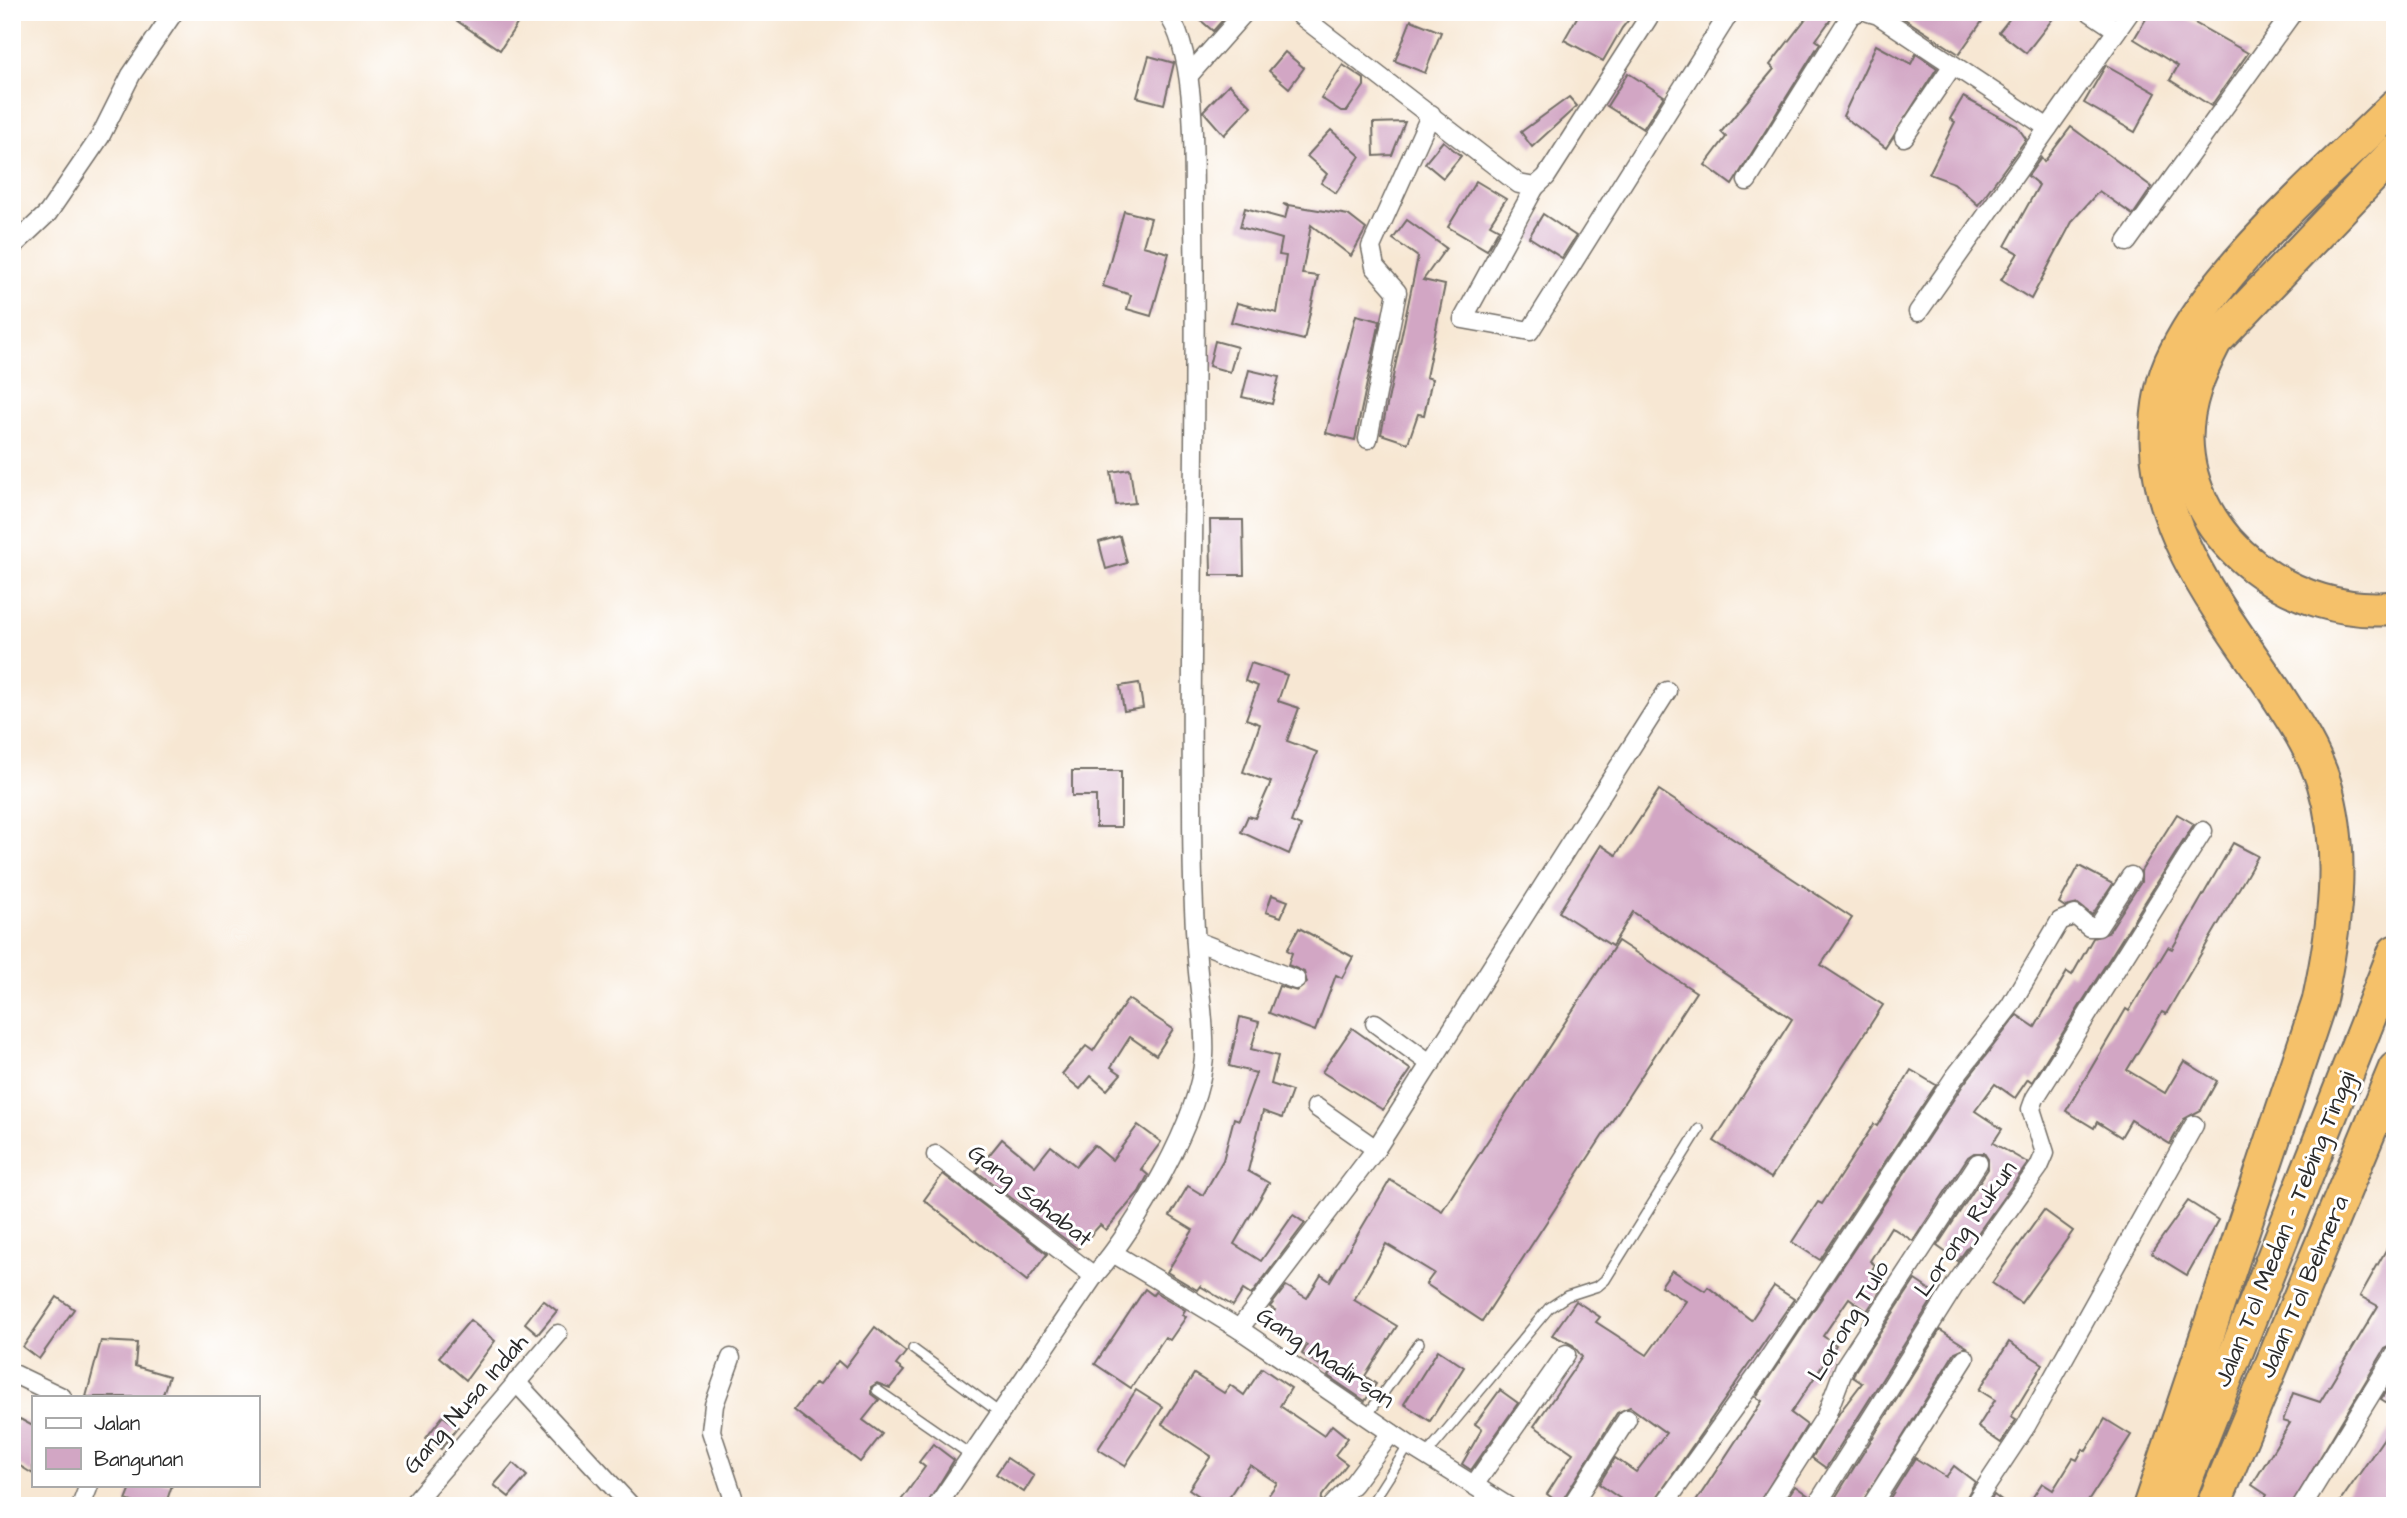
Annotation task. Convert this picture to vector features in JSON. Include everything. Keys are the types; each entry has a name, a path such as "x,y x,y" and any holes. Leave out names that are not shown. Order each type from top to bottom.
{"highway":[{"path":"2150,1506 2319,1002 2330,948 2336,861 2330,808 2314,757 2300,730 2205,585 2172,522 2162,491 2158,457 2157,425 2162,391 2173,356 2217,287 2246,254 2395,106"},
{"path":"2395,152 2215,341 2199,373 2189,404 2186,438 2199,498 2228,543 2249,563 2278,583 2337,606 2369,611 2395,608"},
{"name":"Jalan Tol Medan - Tebing Tinggi","path":"2175,1506 2395,952"},
{"name":"Jalan Tol Belmera","path":"2213,1506 2395,1069"}],"street":[{"path":"12,247 48,213 100,137 131,75 174,12"},
{"path":"937,1506 1094,1276 1113,1254 1180,1140 1196,1098 1204,1056 1196,941 1191,638 1197,377 1190,74 1182,37 1166,12"},
{"path":"1190,74 1245,12"},
{"path":"1296,12 1519,184 1535,187"},
{"path":"1652,12 1546,177 1535,187 1463,319 1530,331 1730,12"},
{"path":"1748,181 1851,15 1858,12"},
{"path":"1868,12 1878,15 2048,128"},
{"path":"2090,12 2118,30"},
{"path":"1918,312 2130,12"},
{"path":"2127,242 2292,12"},
{"path":"1904,138 1953,65"},
{"path":"1368,439 1397,292 1375,267 1371,247 1431,114"},
{"path":"1239,1329 1376,1149 1667,691"},
{"name":"Lorong Rukun","path":"1816,1506 1957,1282 2039,1167 2045,1153 2031,1109 2035,1098 2203,831"},
{"path":"1663,1506 1761,1370 1954,1078 2010,1006 2060,921 2075,915 2089,927 2098,927 2132,876"},
{"path":"1196,941 1296,980"},
{"path":"1375,1023 1431,1064"},
{"path":"1316,1107 1376,1149"},
{"path":"1973,1506 2026,1426 2194,1125"},
{"name":"Gang Sahabat","path":"936,1155 1094,1276"},
{"name":"Lorong Tulo","path":"1768,1506 1826,1416 1845,1366 1978,1163"},
{"name":"Gang Madirsan","path":"1113,1254 1239,1329 1366,1417 1501,1504"},
{"name":"Gang Nusa Indah","path":"411,1506 558,1334"},
{"path":"1474,1485 1566,1354"},
{"path":"2302,1506 2395,1355"},
{"path":"731,1358 714,1405 711,1431 736,1506"},
{"path":"1871,1506 1965,1358"},
{"path":"12,1373 60,1396"},
{"path":"516,1382 631,1506"},
{"path":"1571,1506 1627,1419"},
{"path":"1332,1506 1353,1485 1391,1433"},
{"path":"81,1506 89,1486"}],"lane":[{"path":"1426,1455 1549,1308 1567,1296 1589,1290 1605,1280 1699,1129"},
{"path":"1366,1417 1419,1343"},
{"path":"913,1349 1000,1413"},
{"path":"877,1390 971,1455"},
{"path":"1370,1506 1409,1445"}],"building":[{"path":"444,12 525,12 500,50"},
{"path":"1191,12 1230,12 1213,31"},
{"path":"1580,12 1635,12 1622,28 1603,61 1564,40"},
{"path":"1811,12 1836,12 1816,40 1820,43 1732,185 1705,165 1726,137 1721,132 1774,69 1770,65"},
{"path":"1894,12 1967,12 1983,20 1959,54"},
{"path":"2015,12 2058,12 2026,53 1999,32"},
{"path":"2150,12 2175,12 2248,53 2211,106 2170,80 2178,66 2134,39"},
{"path":"1411,20 1441,32 1425,73 1395,61"},
{"path":"1876,45 1911,64 1916,54 1937,68 1886,148 1843,116"},
{"path":"1285,52 1304,68 1289,88 1269,71"},
{"path":"1149,56 1174,63 1164,104 1137,97"},
{"path":"1343,65 1364,79 1364,86 1347,111 1341,111 1321,98"},
{"path":"2106,65 2156,93 2135,132 2084,103"},
{"path":"1628,73 1664,96 1643,129 1607,106"},
{"path":"1229,84 1251,106 1224,135 1203,111"},
{"path":"1569,97 1577,106 1532,147 1521,132"},
{"path":"1963,97 2017,126 2026,139 1978,205 1954,183 1929,174 1955,122 1950,119"},
{"path":"1405,122 1392,155 1374,156 1373,123"},
{"path":"2071,127 2152,187 2133,215 2099,191 2073,220 2031,299 2001,280 2018,253 2005,246 2039,185 2028,176 2041,158 2044,162"},
{"path":"1331,130 1360,156 1336,193 1321,183 1327,174 1307,156"},
{"path":"1443,141 1461,156 1443,178 1425,163"},
{"path":"1476,181 1506,199 1490,224 1499,229 1487,250 1448,227"},
{"path":"1283,204 1348,215 1366,229 1351,256 1311,225 1302,274 1318,276 1304,340 1231,322 1237,303 1277,313 1286,256 1279,255 1282,239 1240,227 1245,208 1285,219 1288,207"},
{"path":"1124,211 1151,218 1143,246 1169,253 1151,316 1127,309 1131,295 1103,286"},
{"path":"1543,214 1576,236 1562,258 1529,237"},
{"path":"1407,220 1446,248 1423,280 1445,285 1426,377 1432,379 1424,415 1418,414 1408,443 1381,434 1418,257 1393,239"},
{"path":"1356,315 1380,321 1355,440 1326,433"},
{"path":"1215,341 1237,347 1230,372 1209,366"},
{"path":"1249,370 1279,377 1272,404 1242,397"},
{"path":"1130,469 1135,503 1116,505 1111,472"},
{"path":"1210,520 1243,520 1244,575 1211,575"},
{"path":"1120,536 1127,563 1106,569 1099,542"},
{"path":"1251,663 1287,675 1278,701 1299,708 1287,741 1317,752 1291,822 1301,826 1289,854 1241,832 1248,816 1255,818 1271,782 1243,772 1260,724 1246,719 1258,686 1245,681"},
{"path":"1139,683 1143,708 1124,711 1120,686"},
{"path":"1072,771 1121,771 1121,827 1096,827 1096,796 1072,796"},
{"path":"1659,790 1852,918 1821,965 1883,1005 1771,1178 1714,1141 1792,1019 1633,912 1612,946 1559,912 1601,845 1616,855"},
{"path":"2177,814 2194,824 2032,1082 2028,1079 2015,1098 1995,1084 1975,1111 2002,1129 1993,1143 2028,1163 1958,1261 1937,1246 1988,1169 1988,1159 1984,1153 1974,1153 1968,1157 1913,1241 1891,1227 1870,1261 1875,1265 1870,1273 1885,1284 1867,1311 1849,1298 1823,1336 1836,1345 1791,1413 1807,1425 1757,1506 1693,1506 1762,1401 1756,1397 1963,1085 2017,1015 2035,1027 2067,972 2072,975 2093,938 2108,933 2141,882 2141,871"},
{"path":"2233,843 2258,856 2166,1014 2162,1012 2127,1070 2165,1093 2184,1061 2217,1081 2201,1110 2184,1119 2170,1144 2131,1120 2121,1137 2097,1122 2094,1128 2066,1111 2126,1009 2129,1011 2168,947 2172,949"},
{"path":"2079,866 2113,884 2092,915 2078,904 2065,907 2059,903"},
{"path":"1272,895 1288,901 1281,917 1266,912"},
{"path":"1299,928 1353,957 1342,978 1336,975 1315,1031 1269,1013 1279,986 1297,991 1307,983 1304,972 1288,965 1292,953 1287,950"},
{"path":"1618,941 1696,992 1482,1321 1426,1284 1434,1273 1386,1244 1354,1300 1397,1326 1365,1376 1376,1384 1365,1401 1328,1376 1331,1372 1302,1354 1307,1345 1268,1321 1275,1310 1270,1307 1286,1286 1307,1298 1321,1275 1330,1281 1390,1180 1442,1211"},
{"path":"1128,999 1173,1029 1156,1055 1130,1037 1111,1067 1121,1074 1107,1090 1091,1076 1080,1089 1062,1074 1086,1046 1093,1051"},
{"path":"1240,1017 1259,1022 1251,1049 1278,1056 1271,1084 1292,1091 1282,1118 1263,1111 1248,1171 1269,1183 1234,1244 1261,1261 1293,1215 1305,1223 1251,1295 1243,1290 1233,1306 1200,1286 1197,1290 1167,1272 1193,1230 1170,1216 1188,1186 1203,1195 1223,1160 1234,1118 1239,1120 1256,1073 1229,1066"},
{"path":"1352,1028 1411,1070 1383,1110 1322,1072"},
{"path":"1911,1070 1936,1085 1820,1260 1792,1242 1818,1202 1822,1204 1874,1124 1877,1126"},
{"path":"1138,1125 1161,1142 1141,1169 1148,1175 1139,1192 1106,1230 1100,1225 1078,1249 976,1171 1002,1139 1035,1166 1051,1146 1076,1166 1094,1145 1112,1160"},
{"path":"943,1174 1047,1254 1027,1281 924,1200"},
{"path":"2188,1201 2218,1220 2187,1275 2151,1253"},
{"path":"2044,1210 2073,1231 2021,1303 1992,1283"},
{"path":"2395,1234 2395,1344 2385,1349 2291,1506 2260,1506 2267,1495 2252,1485 2290,1423 2283,1421 2293,1393 2320,1402 2378,1306 2360,1296"},
{"path":"1672,1270 1705,1291 1708,1287 1751,1320 1774,1286 1794,1299 1651,1506 1631,1506 1599,1484 1615,1458 1636,1472 1666,1433 1630,1407 1617,1413 1560,1504 1547,1494 1573,1453 1534,1426 1582,1357 1573,1345 1552,1335 1576,1301 1600,1317 1596,1322 1647,1355 1686,1301 1661,1286"},
{"path":"1915,1280 1936,1294 1826,1468 1812,1458 1840,1412 1862,1383 1853,1377 1855,1371"},
{"path":"1145,1289 1185,1310 1182,1315 1186,1317 1170,1340 1165,1337 1131,1388 1095,1364"},
{"path":"57,1297 74,1309 39,1359 23,1347"},
{"path":"543,1300 557,1311 538,1334 525,1323"},
{"path":"470,1320 495,1341 466,1380 439,1357"},
{"path":"875,1327 906,1352 896,1365 904,1371 890,1388 877,1383 871,1387 871,1394 879,1400 863,1420 882,1434 860,1462 794,1410 815,1383 819,1385 838,1361 845,1367"},
{"path":"1940,1330 1967,1347 1955,1352 1860,1506 1830,1506"},
{"path":"101,1341 137,1343 135,1366 169,1376 162,1396 86,1396"},
{"path":"2009,1342 2043,1364 2011,1417 2016,1420 2001,1443 1978,1427 1995,1400 1979,1390"},
{"path":"1438,1350 1464,1367 1430,1421 1404,1404"},
{"path":"1262,1368 1291,1388 1280,1406 1324,1436 1332,1425 1348,1438 1335,1455 1347,1464 1322,1496 1321,1506 1261,1506 1277,1483 1250,1465 1223,1506 1214,1506 1189,1489 1211,1456 1162,1424 1194,1374 1224,1393 1230,1385 1244,1395"},
{"path":"2395,1377 2395,1408 2381,1399"},
{"path":"1136,1390 1163,1407 1125,1466 1098,1449"},
{"path":"1500,1390 1518,1403 1471,1470 1462,1464 1482,1429 1475,1424"},
{"path":"443,1416 458,1427 441,1449 426,1438"},
{"path":"20,1419 32,1425 32,1473 12,1461 12,1432"},
{"path":"2105,1419 2131,1435 2085,1506 2027,1506 2042,1483 2053,1490 2073,1458 2077,1460 2083,1449 2086,1451"},
{"path":"2395,1422 2395,1506 2337,1506 2360,1473"},
{"path":"933,1444 954,1460 926,1506 897,1506 925,1467 919,1462"},
{"path":"1007,1458 1034,1476 1024,1492 996,1474"},
{"path":"1915,1458 1946,1477 1954,1466 1975,1482 1962,1506 1885,1506"},
{"path":"513,1463 527,1476 509,1497 494,1485"},
{"path":"132,1486 172,1486 165,1506 143,1506 126,1500"},
{"path":"1795,1486 1809,1496 1805,1506 1782,1506"},
{"path":"1994,1495 2008,1506 1987,1506"}]}
